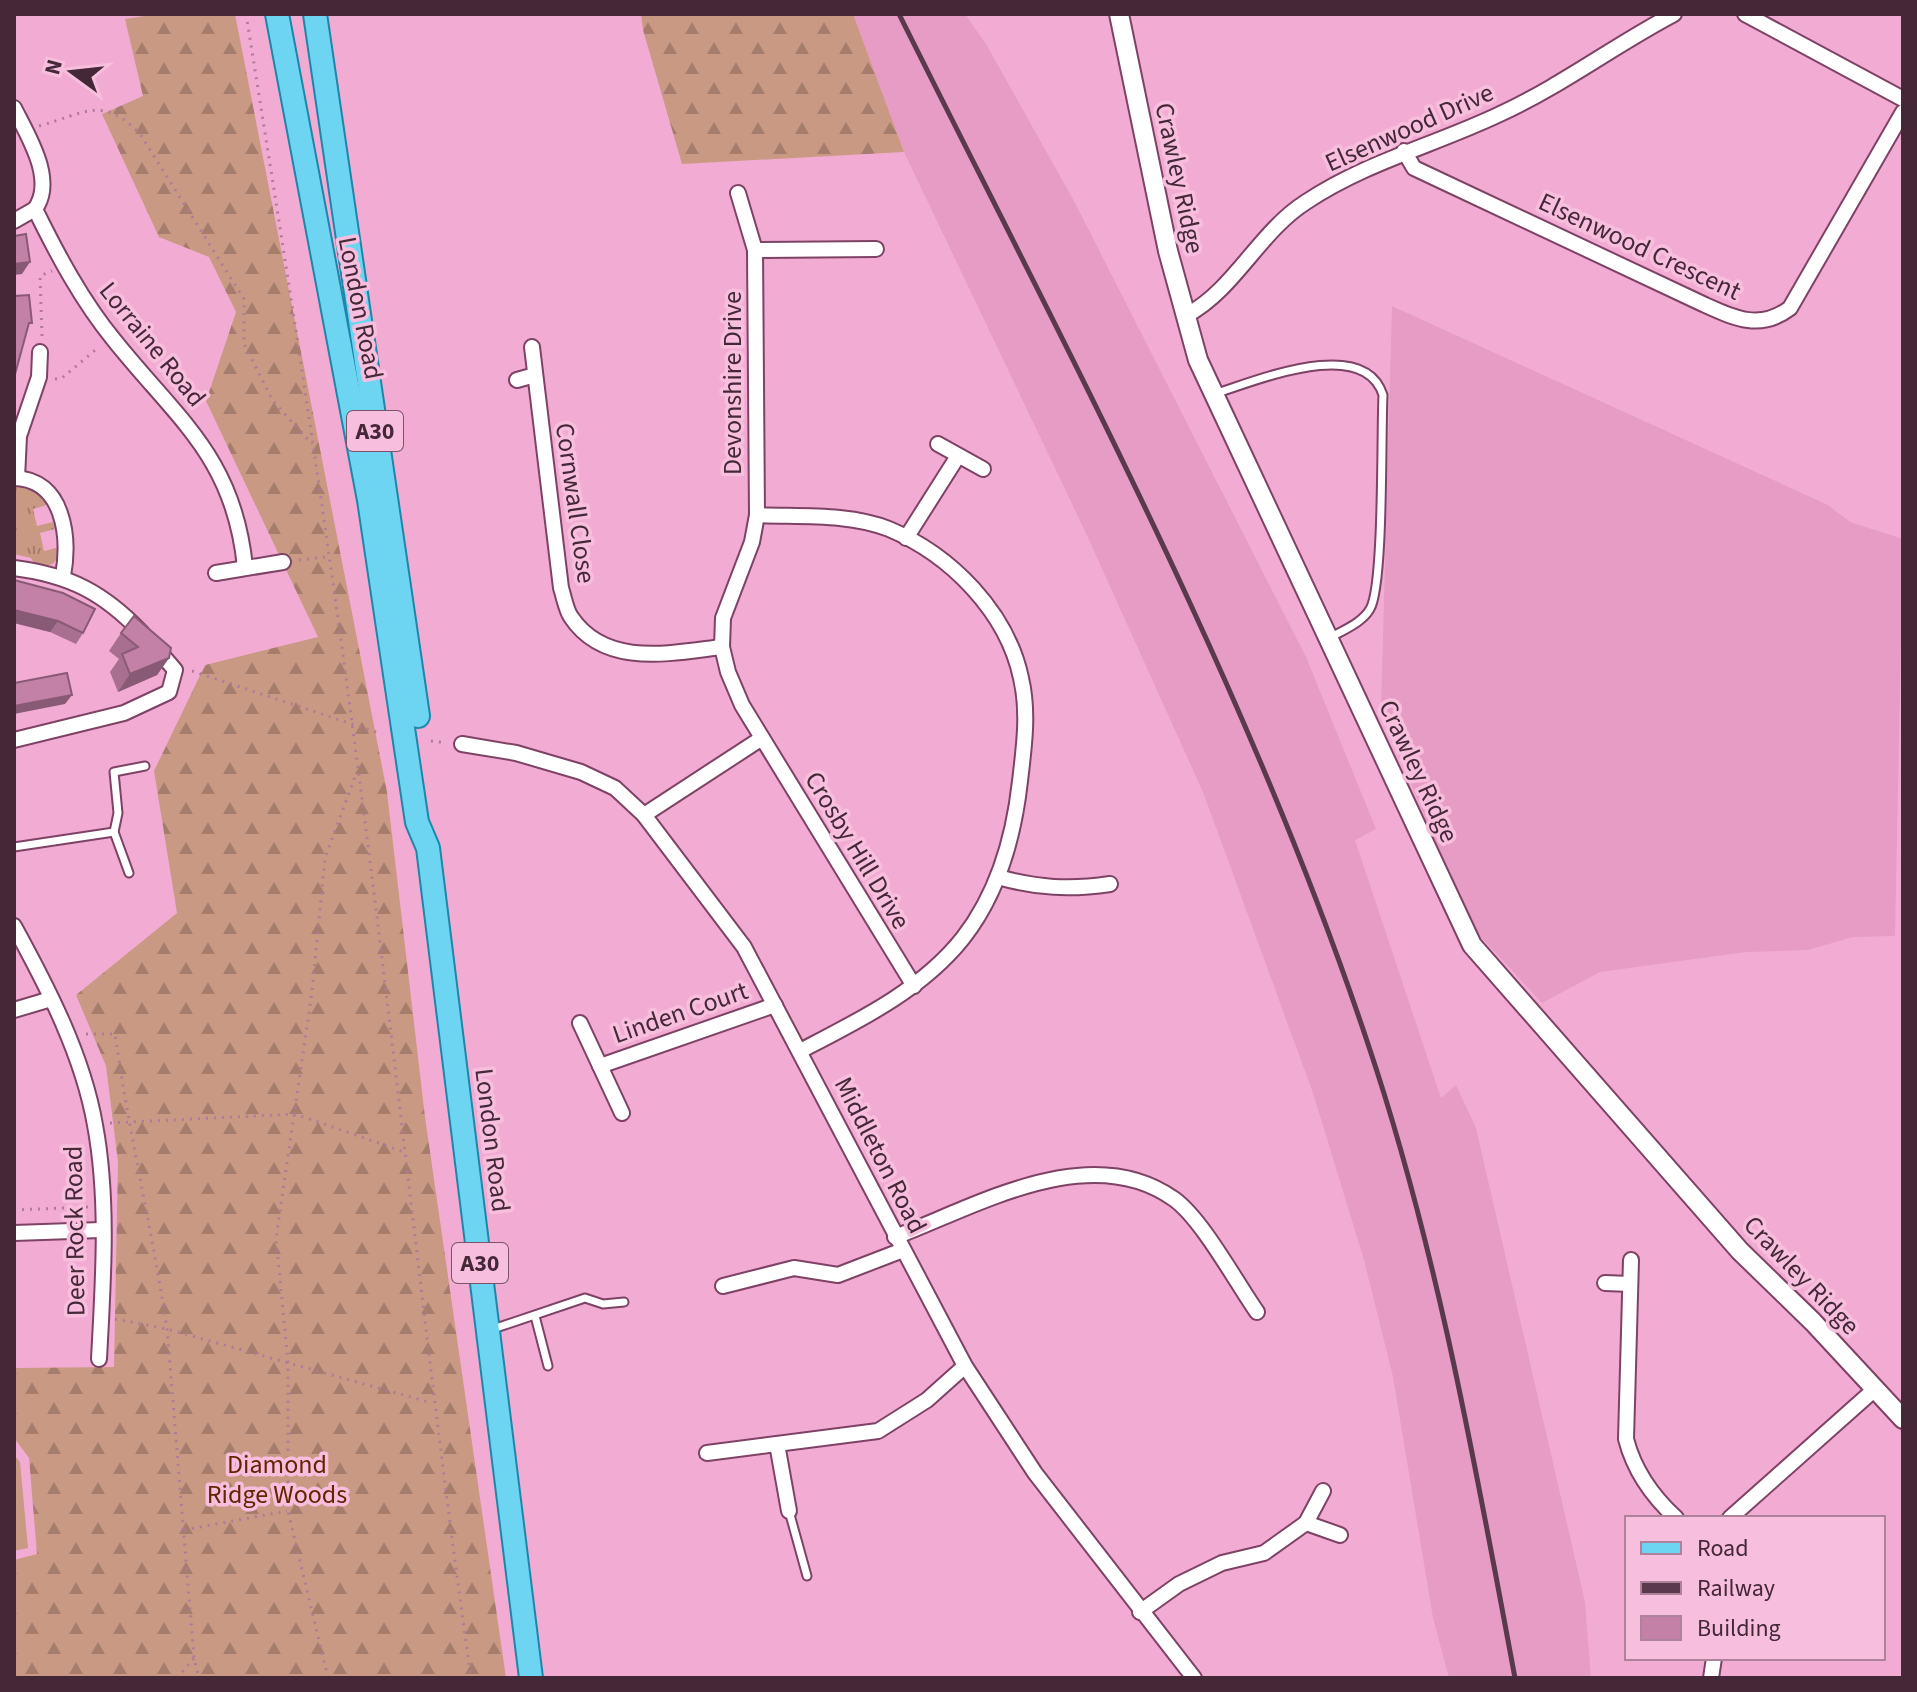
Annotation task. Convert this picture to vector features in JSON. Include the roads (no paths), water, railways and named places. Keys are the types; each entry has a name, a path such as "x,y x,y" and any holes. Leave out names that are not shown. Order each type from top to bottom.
{"main road":[{"name":"London Road","path":"277,14 369,500 417,822 428,848 531,1678"},
{"name":"London Road","path":"315,14 420,729 432,822 428,848"}],"street":[{"name":"Crawley Ridge","path":"1119,14 1168,251 1198,360 1472,945 1740,1251 1813,1322 1903,1419"},
{"name":"Elsenwood Drive","path":"1187,315 1206,304 1263,239 1302,205 1331,186 1404,151 1500,115 1674,14"},
{"path":"1745,14 1903,99"},
{"path":"14,108 25,130 43,187 35,209 14,221"},
{"name":"Elsenwood Crescent","path":"1404,151 1414,168 1715,310 1740,321 1762,323 1790,308 1903,112"},
{"name":"Devonshire Drive","path":"738,193 755,250 757,515"},
{"name":"Lorraine Road","path":"35,209 97,317 203,445 231,496 245,567"},
{"path":"755,250 876,249"},
{"name":"Cornwall Close","path":"532,347 561,588 571,617 614,652 683,652 722,647"},
{"path":"40,352 39,377 19,436 16,478 33,479 47,488 60,514 68,546 63,576"},
{"path":"517,380 535,375"},
{"path":"938,444 983,469"},
{"path":"906,538 958,456"},
{"path":"757,515 842,519 889,529 952,569 983,599 1008,640 1021,679 1026,729 1018,798 998,877 964,937 914,986 800,1051"},
{"name":"Crosby Hill Drive","path":"757,515 744,566 723,618 722,647 742,705 914,986"},
{"path":"216,573 283,562"},
{"path":"14,568 63,576 116,609 175,674 169,692 124,713 14,740"},
{"path":"644,815 762,738"},
{"name":"Middleton Road","path":"462,744 516,753 581,772 615,788 644,815 744,947 965,1366 1035,1473 1194,1678"},
{"path":"998,877 1031,887 1060,889 1110,884"},
{"name":"Deer Rock Road","path":"14,926 51,999 95,1125 101,1207 99,1359"},
{"path":"14,1010 51,999"},
{"name":"Linden Court","path":"600,1066 775,1005"},
{"name":"Linden Court","path":"580,1023 622,1113"},
{"path":"723,1286 794,1268 838,1275 899,1243 1054,1176 1082,1172 1118,1178 1174,1199 1194,1221 1257,1312"},
{"path":"14,1233 101,1230"},
{"path":"1631,1260 1626,1439 1631,1458 1642,1478 1674,1516"},
{"path":"1605,1283 1630,1284"},
{"path":"707,1453 878,1431 927,1400 965,1366"},
{"path":"1732,1516 1875,1389"},
{"path":"777,1444 789,1511"},
{"path":"1140,1612 1179,1584 1222,1563 1264,1553 1306,1523 1323,1491"},
{"path":"1306,1523 1340,1535"}],"lane":[{"path":"1214,394 1318,365 1340,364 1365,371 1378,380 1383,395 1377,572 1372,606 1364,617 1328,639"},
{"path":"129,873 114,832 118,813 114,772 145,766"},
{"path":"14,847 114,832"},
{"path":"489,1330 585,1298 603,1304 624,1302"},
{"path":"535,1316 548,1366"},
{"path":"789,1511 807,1576"}],"railway":[{"path":"899,14 1151,520 1211,649 1320,909 1367,1041 1414,1198 1452,1357 1515,1678"}],"park label":[{"name":"Diamond Ridge Woods","path":"277,1479"}]}
